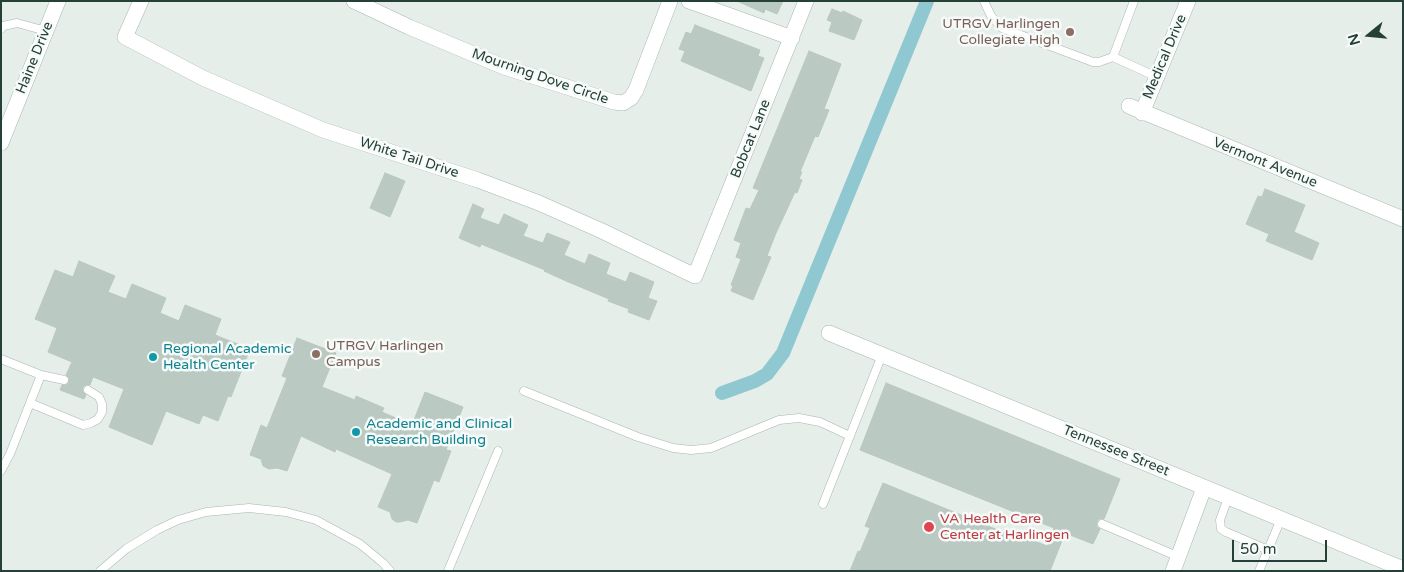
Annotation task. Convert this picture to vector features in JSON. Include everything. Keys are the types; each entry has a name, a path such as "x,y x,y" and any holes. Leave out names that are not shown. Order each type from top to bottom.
{"street":[{"name":"Haine Drive","path":"1,143 58,1"},
{"name":"White Tail Drive","path":"141,1 125,37 203,78 323,130 478,180 539,203 695,276"},
{"name":"Mourning Dove Circle","path":"354,1 409,27 504,66 614,102 623,103 631,98 636,90 670,1"},
{"path":"689,1 792,38"},
{"name":"Bobcat Lane","path":"695,276 806,1"},
{"name":"Medical Drive","path":"1135,110 1157,77 1188,1"},
{"name":"Vermont Avenue","path":"1135,110 1403,219"},
{"name":"Tennessee Street","path":"829,333 1403,569"},
{"path":"1176,564 1204,488"}],"lane":[{"path":"984,1 991,16 1002,28 1093,62 1113,57 1157,77"},
{"path":"1113,57 1134,1"},
{"path":"1,17 2,28 17,23 46,31"},
{"path":"823,504 882,354"},
{"path":"1,359 40,375 64,380"},
{"path":"1,471 10,454 40,375"},
{"path":"30,403 83,425 91,424 98,419 102,412 102,404 100,397 88,390"},
{"path":"524,391 638,437 673,448 691,450 711,448 779,420 799,418 820,422 850,436"},
{"path":"448,571 498,451"},
{"path":"1228,498 1220,520 1221,529 1268,550"},
{"path":"100,571 126,549 178,520 206,512 249,508 286,512 316,520 360,544 390,571"},
{"path":"1259,571 1281,519"},
{"path":"1102,524 1176,564"}],"building":[{"path":"737,1 783,1 777,14 765,9 764,13"},
{"path":"832,9 842,13 843,11 862,20 854,40 829,31 832,22 827,20"},
{"path":"695,25 760,50 758,56 764,58 751,91 681,61 685,51 679,49 686,32 691,34"},
{"path":"809,51 841,64 824,109 829,110 818,137 815,136 800,172 802,172 799,179 802,180 776,233 767,256 771,257 753,300 731,291 733,286 731,285 741,259 736,257 741,243 734,240 746,208 750,209 759,190 753,188"},
{"path":"385,173 405,181 390,217 370,208"},
{"path":"1265,189 1305,205 1294,232 1319,243 1312,260 1266,241 1269,234 1246,224 1258,196 1262,197"},
{"path":"473,204 484,209 480,218 499,225 504,214 528,225 523,236 543,243 547,233 570,242 564,255 585,264 589,254 610,263 606,274 626,282 630,272 654,282 648,298 657,301 649,320 628,312 629,309 608,301 609,299 545,270 481,244 480,247 459,238"},
{"name":"Regional Academic Health Center","path":"79,261 115,276 108,292 126,299 132,284 166,298 160,313 179,321 185,305 221,319 215,335 250,349 231,397 228,396 218,421 203,415 199,424 166,411 152,445 109,427 124,389 93,377 90,385 83,387 83,392 86,395 84,399 60,390 62,385 66,385 69,382 69,378 66,375 72,362 48,352 57,328 35,319 55,270 73,277"},
{"name":"Academic and Clinical Research Building","path":"297,338 336,353 322,387 355,400 356,396 384,408 382,412 412,425 425,392 463,407 446,450 451,451 439,482 434,480 417,523 408,520 396,522 392,519 390,512 378,507 392,474 336,449 335,452 301,436 287,471 277,468 269,469 263,466 261,459 250,455 261,425 267,428 287,378 282,376"},
{"path":"886,383 1120,479 1104,519 1099,519 1097,522 1097,527 1100,529 1093,544 1065,533 1050,571 850,571 870,528 865,526 883,483 1010,535 1012,532 1047,546 1054,528 860,450"}],"waterway":[{"path":"722,393 755,381 767,374 783,353 927,1"}],"place":[{"name":"UTRGV Harlingen Collegiate High","path":"1070,32"},
{"name":"UTRGV Harlingen Campus","path":"316,354"},
{"name":"Regional Academic Health Center","path":"153,357"},
{"name":"Academic and Clinical Research Building","path":"356,432"},
{"name":"VA Health Care Center at Harlingen","path":"929,527"}]}
